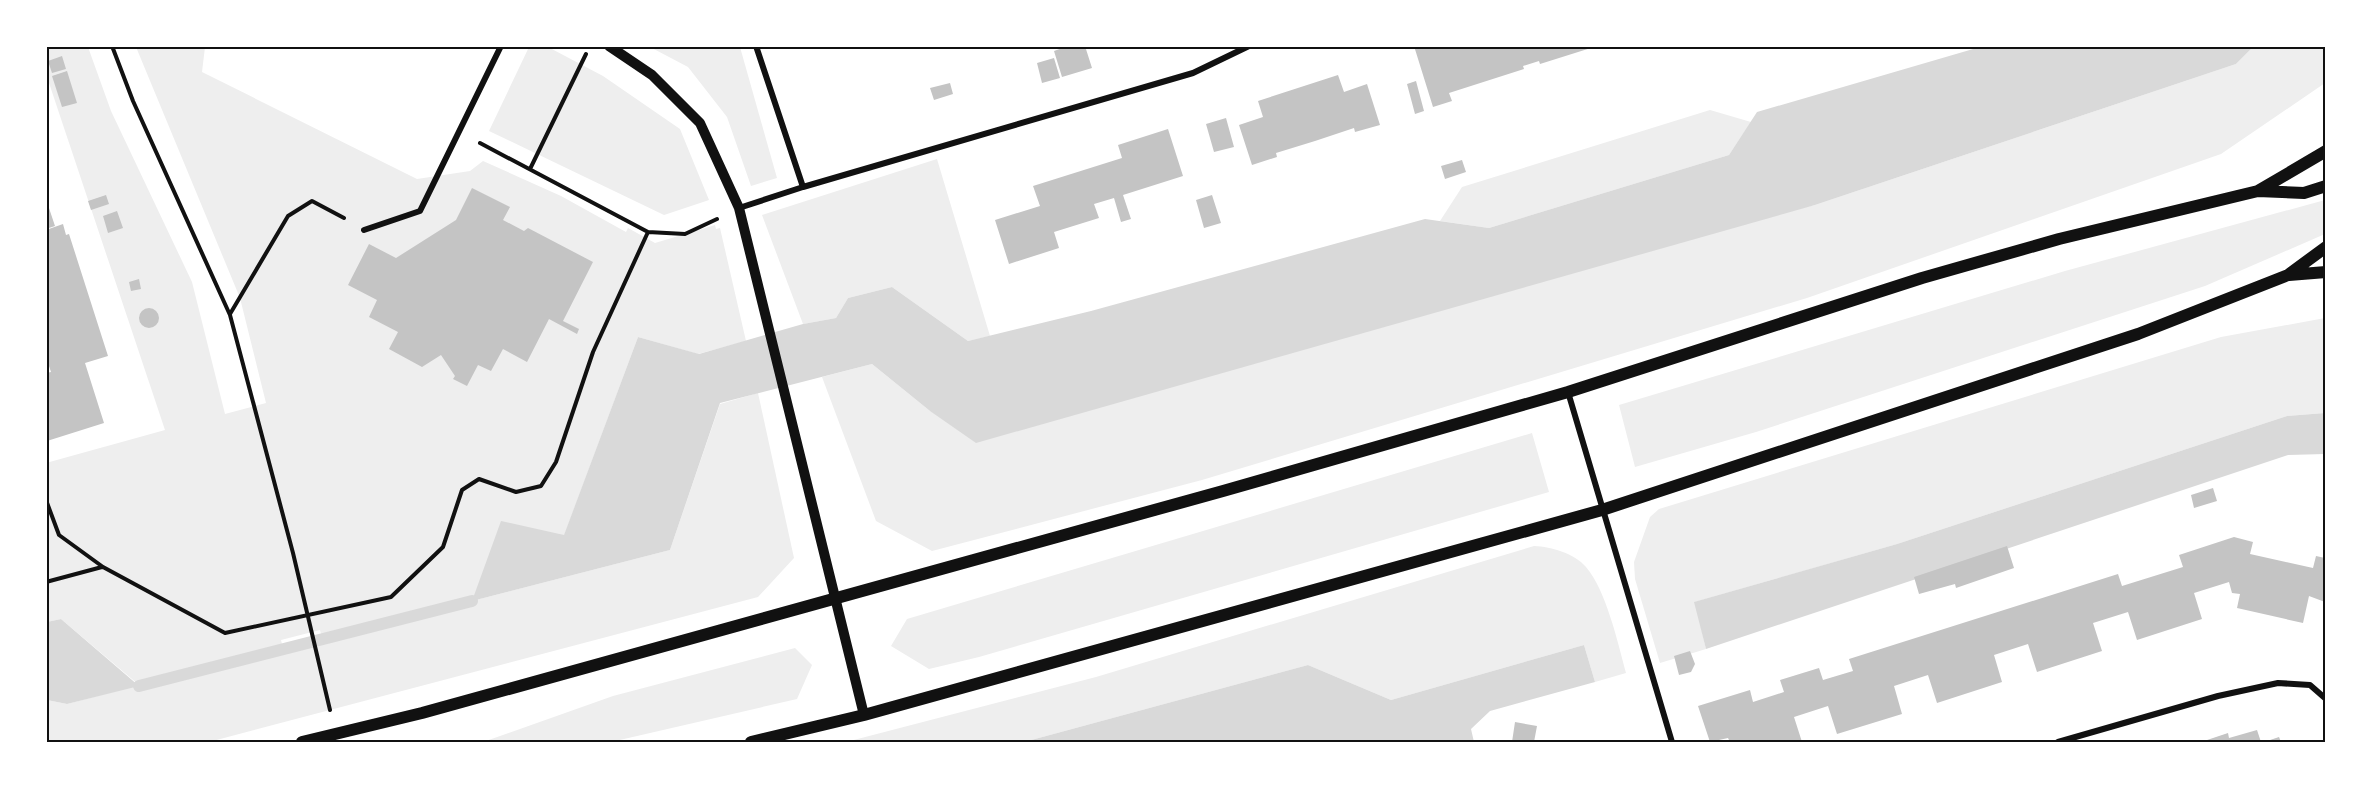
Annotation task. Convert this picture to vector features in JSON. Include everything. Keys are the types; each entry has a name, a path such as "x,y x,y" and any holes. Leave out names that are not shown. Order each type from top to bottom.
{"main road":[{"path":"2258,191 2325,151"},
{"path":"302,742 433,710 834,600 1568,392 1922,278 2059,239 2258,191 2304,193 2325,186"},
{"path":"751,742 864,715 1602,510 2138,334 2288,275 2325,247"},
{"path":"2288,275 2325,272"}],"street":[{"path":"364,230 420,212 501,46"},
{"path":"609,46 652,75 700,123 739,208 864,715"},
{"path":"756,46 803,187"},
{"path":"739,208 803,187 1192,73 1249,46"},
{"path":"1568,392 1627,597 1672,742"},
{"path":"2058,742 2218,696 2278,683 2310,685 2325,699"}],"path":[{"path":"112,46 133,101 230,315 293,553 333,720"},
{"path":"530,169 590,46"},
{"path":"460,132 648,232 685,234 739,208"},
{"path":"230,315 288,216 312,201 364,230"},
{"path":"46,500 59,534 103,567 225,633 391,597 443,547 462,490 479,479 516,492 541,486 555,462 593,352 648,232"},
{"path":"46,582 103,567"}],"shaded area":[{"path":"47,47 88,47 111,111 192,282 225,414 266,403 240,298 136,47 205,47 202,72 417,179 470,171 483,161 561,196 626,232 628,228 655,243 715,225 716,229 720,228 746,341 698,354 638,337 564,536 472,601 670,550 720,404 758,393 794,558 758,597 209,742 47,742 47,700 67,704 139,685 61,619 47,622 46,463 165,430 47,77","holes":["320,630 322,639 283,648 281,640"]},
{"path":"529,47 548,47 603,76 680,129 709,200 664,215 489,131"},
{"path":"650,47 740,47 777,178 751,186 727,117 688,67"},
{"path":"1980,47 2253,47 2236,64 1815,205 976,443 930,411 872,364 720,403 670,550 472,601 501,521 564,535 638,337 699,354 803,324 836,318 848,298 892,287 968,341 1091,311 1425,219 1489,228 1729,155 1757,112"},
{"path":"2253,47 2325,47 2325,83 2221,154 1807,298 1202,480 932,551 876,521 822,377 872,364 930,411 1815,205 2236,64"},
{"path":"1710,110 1751,122 1729,155 1489,228 1440,221 1462,187"},
{"path":"937,159 990,336 968,341 892,287 848,298 836,318 803,324 762,215"},
{"path":"2325,200 2325,234 2205,286 1756,432 1635,467 1619,405 2065,271"},
{"path":"2325,318 2325,413 2287,416 1897,544 1695,602 1706,649 1660,663 1635,579 1634,562 1650,517 1659,509 2221,337"},
{"path":"2325,413 2325,454 2288,455 1706,649 1694,602 1897,544 2287,416"},
{"path":"1532,433 1549,492 979,657 929,669 891,646 907,619"},
{"path":"1534,546 1562,552 1575,558 1586,567 1600,589 1626,673 1595,682 1584,645 1391,700 1308,665 1024,742 846,742 1096,677"},
{"path":"61,619 139,686 67,704 47,700 47,622"},
{"path":"1584,645 1595,682 1490,711 1471,729 1474,742 1024,742 1308,665 1391,700"},
{"path":"795,648 812,665 797,699 611,742 483,742 613,696"}],"building":[{"path":"1068,46 1085,46 1092,68 1062,77 1054,51"},
{"path":"1414,46 1594,47 1540,64 1539,61 1523,66 1524,69 1449,93 1452,101 1433,107"},
{"path":"62,56 66,69 52,73 48,61"},
{"path":"1054,58 1060,78 1042,83 1037,63"},
{"path":"67,71 77,103 62,107 52,76"},
{"path":"1338,75 1344,92 1367,84 1380,125 1355,132 1354,128 1276,153 1277,157 1252,165 1239,125 1263,117 1258,101"},
{"path":"1416,81 1424,111 1415,114 1407,84"},
{"path":"950,83 953,94 934,100 930,88"},
{"path":"1226,118 1234,147 1214,152 1206,124"},
{"path":"1168,129 1183,176 1123,195 1131,219 1121,222 1114,198 1094,204 1099,218 1054,232 1059,248 1009,264 995,220 1040,206 1033,186 1122,158 1118,145"},
{"path":"1462,160 1466,172 1445,179 1441,166"},
{"path":"472,188 510,207 503,220 524,231 528,228 593,262 563,321 579,329 577,334 549,319 527,362 503,349 491,371 478,365 467,386 453,379 455,376 441,355 422,367 389,349 398,332 369,317 377,300 348,285 369,244 396,258 456,220"},
{"path":"106,195 109,204 91,210 88,201"},
{"path":"1212,195 1221,223 1204,228 1196,200"},
{"path":"46,199 55,226 46,229"},
{"path":"117,211 123,228 108,233 103,216"},
{"path":"63,224 66,235 69,234 108,356 85,363 104,423 47,441 46,373 51,372 46,357 46,230"},
{"path":"139,279 141,289 131,291 129,282"},
{"path":"149,308 156,311 159,318 156,325 149,328 142,325 139,318 142,311"},
{"path":"2213,488 2217,501 2194,508 2191,495"},
{"path":"2234,537 2253,542 2250,554 2313,568 2316,556 2325,558 2325,602 2309,596 2303,623 2237,608 2240,594 2232,593 2229,582 2194,593 2202,619 2137,640 2128,612 2093,623 2102,651 2037,672 2028,644 1994,655 2002,682 1937,703 1928,675 1894,686 1902,714 1837,734 1828,706 1794,717 1802,742 1730,742 1728,738 1710,742 1698,706 1750,690 1753,702 1784,692 1780,680 1819,668 1823,680 1853,671 1849,659 2118,574 2122,586 2183,567 2179,555"},
{"path":"2007,546 2014,568 1956,588 1955,584 1919,594 1914,577"},
{"path":"1690,651 1695,664 1691,672 1679,675 1674,656"},
{"path":"1515,722 1537,726 1534,742 1512,742"},
{"path":"2257,730 2261,742 2201,742 2228,733 2229,738"},
{"path":"2279,737 2281,742 2264,742"}],"waterway":[{"path":"139,686 472,601"}]}
